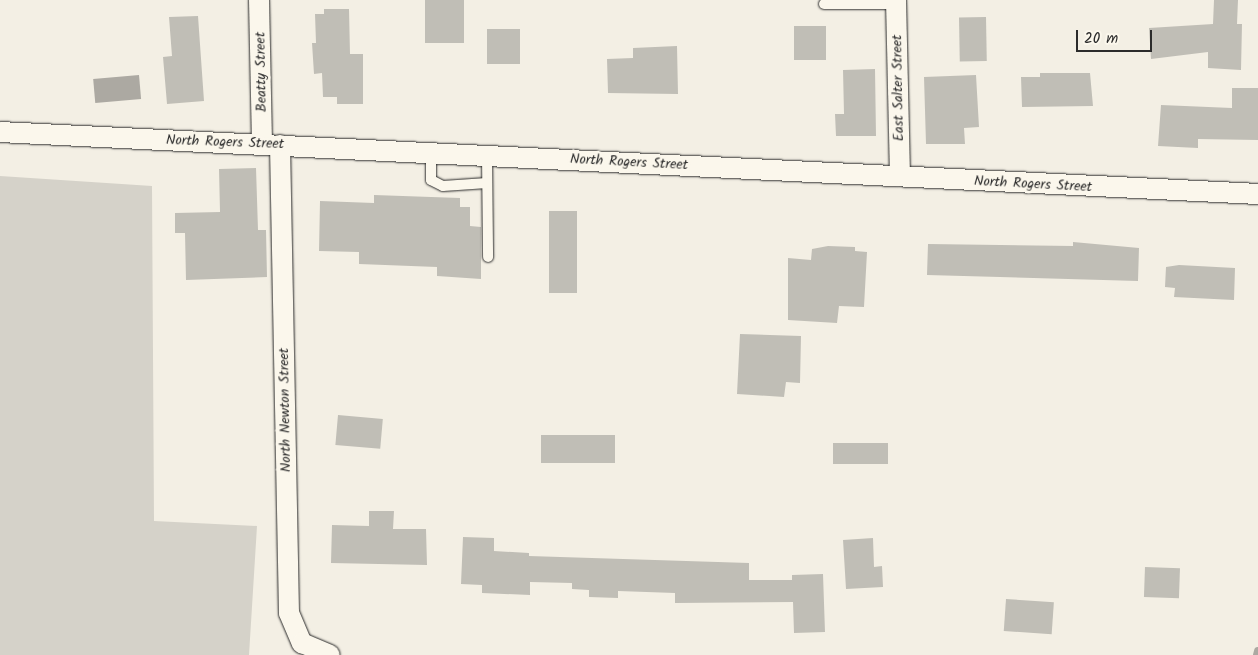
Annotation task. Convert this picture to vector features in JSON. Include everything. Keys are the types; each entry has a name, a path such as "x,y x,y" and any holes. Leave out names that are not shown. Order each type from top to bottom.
{"street":[{"name":"Beatty Street","path":"259,0 271,144"},
{"name":"East Salter Street","path":"896,2 900,176"},
{"name":"North Rogers Street","path":"0,132 487,154 1258,194"},
{"name":"North Newton Street","path":"271,144 289,614 302,643 330,655"}],"lane":[{"path":"824,4 896,2"},
{"path":"430,152 431,180 443,186 488,183"},
{"path":"487,154 488,257"}],"shaded area":[{"path":"139,75 141,99 95,103 93,79"},
{"path":"0,176 152,186 154,521 257,526 249,655 0,655"}],"building":[{"path":"425,0 464,0 464,43 425,43"},
{"path":"1214,0 1238,0 1237,24 1242,24 1241,70 1208,68 1208,52 1151,59 1149,28 1213,24"},
{"path":"324,9 349,9 350,54 363,54 363,104 337,104 337,97 323,97 322,73 314,74 312,43 316,43 315,14 324,14"},
{"path":"198,16 204,101 167,104 163,57 172,56 169,17"},
{"path":"959,17 986,17 987,61 960,61"},
{"path":"794,26 826,26 826,60 794,60"},
{"path":"487,29 520,29 520,64 487,64"},
{"path":"677,46 678,94 608,93 607,59 633,58 633,48"},
{"path":"875,69 876,136 836,136 835,114 844,114 843,70"},
{"path":"1040,73 1090,73 1093,106 1022,107 1021,77 1040,77"},
{"path":"976,75 979,127 964,128 965,144 926,144 924,77"},
{"path":"1232,88 1258,88 1258,140 1198,139 1198,148 1158,146 1161,105 1232,108"},
{"path":"256,168 258,230 266,230 267,277 186,280 185,233 175,233 175,213 220,212 219,169"},
{"path":"374,195 460,198 460,207 470,207 470,226 481,227 481,279 437,276 437,267 359,264 359,252 319,251 320,201 374,203"},
{"path":"549,211 577,211 577,293 549,293"},
{"path":"1073,242 1139,248 1138,281 927,275 928,244 1073,246"},
{"path":"828,246 855,247 855,251 867,252 864,307 839,306 837,323 788,320 788,258 811,260 812,249"},
{"path":"1179,265 1235,268 1234,300 1174,297 1175,288 1165,287 1166,267"},
{"path":"740,334 801,336 800,383 786,382 784,397 737,394"},
{"path":"338,415 383,419 380,449 335,445"},
{"path":"541,435 615,435 615,463 541,463"},
{"path":"833,443 888,443 888,464 833,464"},
{"path":"369,511 394,511 393,529 426,529 427,565 331,563 332,525 369,526"},
{"path":"463,537 494,538 494,551 529,553 529,556 749,563 749,580 792,580 792,575 823,574 825,632 794,633 793,602 675,603 675,593 618,591 618,598 589,597 589,590 572,589 572,583 530,582 530,595 482,593 482,585 461,584"},
{"path":"873,538 874,567 882,566 883,587 846,589 843,540"},
{"path":"1145,567 1180,568 1179,598 1144,597"},
{"path":"1006,599 1054,602 1052,634 1004,631"}],"waterway":[{"path":"1257,655 1258,651"}]}
